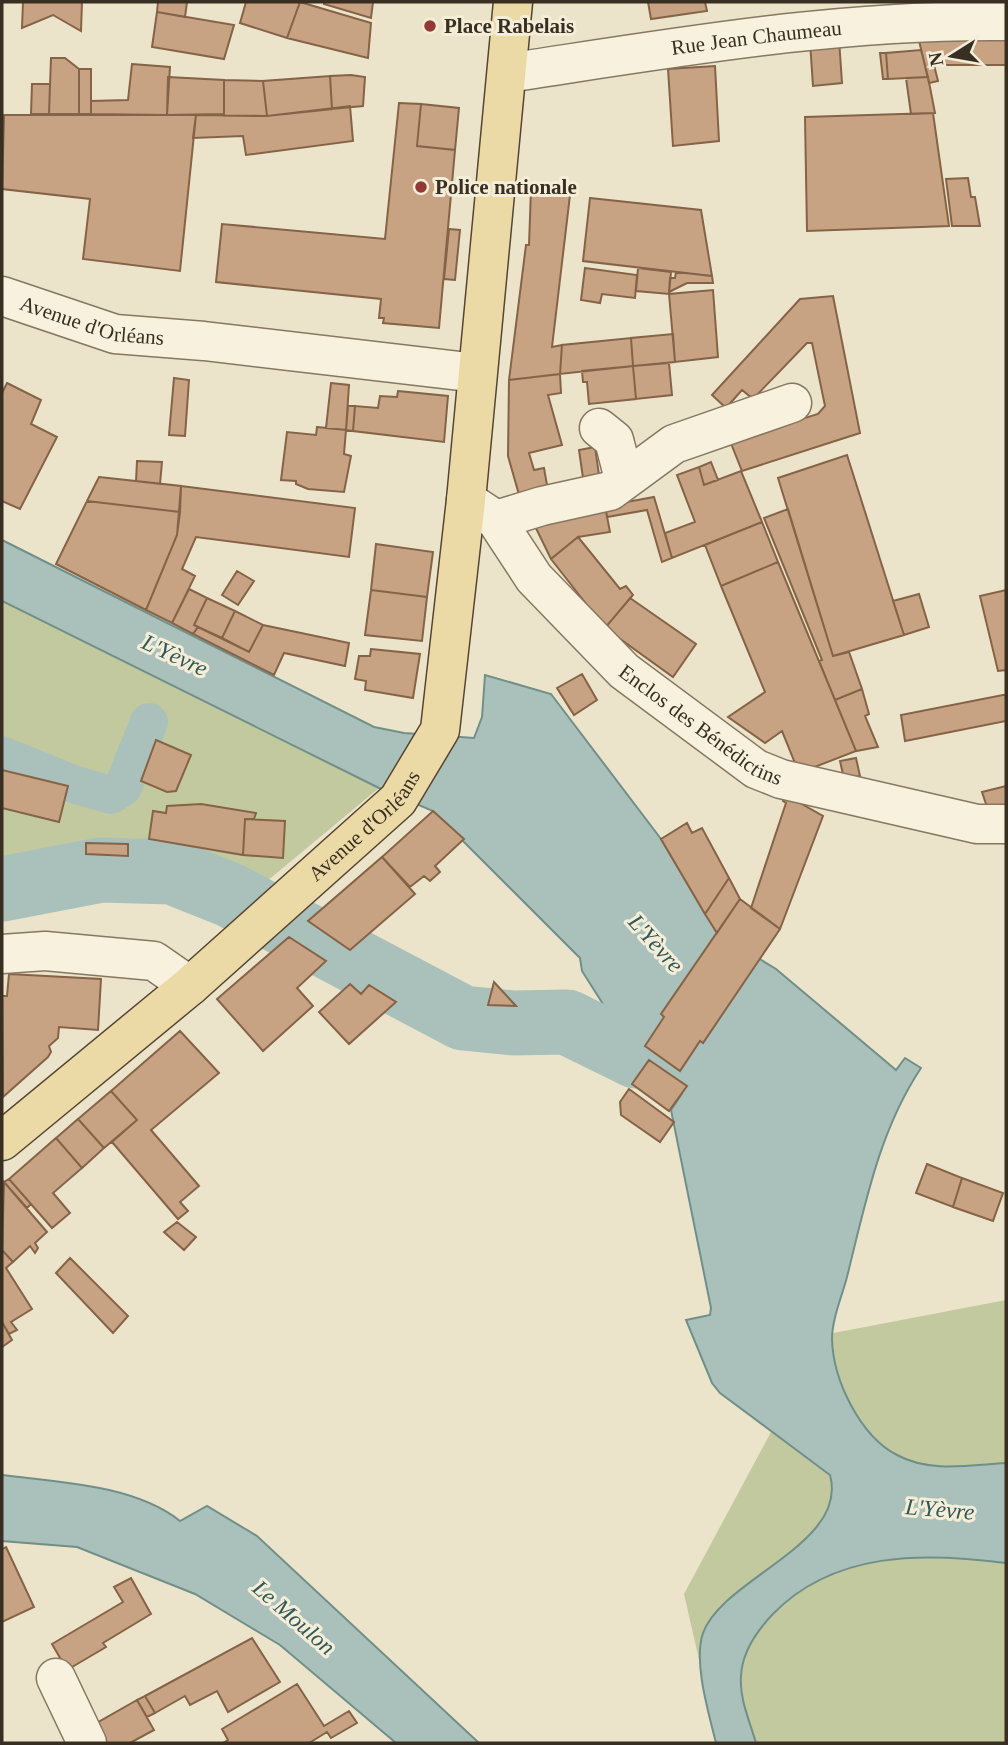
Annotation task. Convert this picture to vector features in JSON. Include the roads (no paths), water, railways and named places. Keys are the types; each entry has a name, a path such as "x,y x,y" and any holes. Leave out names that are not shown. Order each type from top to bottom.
{"main road":[{"path":"507,82 513,2"},
{"name":"Avenue d'Orléans","path":"2,1141 190,986 398,800 440,730 481,510 477,373 507,82"}],"street":[{"name":"Rue Jean Chaumeau","path":"507,82 783,32 931,20 1006,21"},
{"name":"Avenue d'Orléans","path":"2,296 115,334 204,341 477,373"},
{"path":"481,510 542,506 610,491 674,444 792,403"},
{"path":"599,428 614,440 624,479"},
{"name":"Enclos des Bénédictins","path":"481,510 534,578 624,671 756,769 781,779 977,824 1006,824"},
{"path":"2,954 44,951 153,961 190,986"},
{"path":"55,1678 86,1743"}],"water":[{"name":"L'Yèvre","path":"2,540 374,727 404,733 474,738 482,717 485,675 551,694 661,839 717,933 776,969 896,1070 905,1058 921,1068 894,1117 875,1169 834,1324 834,1355 843,1389 860,1421 871,1435 897,1455 910,1461 936,1466 1006,1463 1006,1563 943,1557 881,1561 823,1578 796,1594 761,1628 744,1659 742,1693 756,1743 716,1743 701,1673 700,1645 703,1633 715,1613 803,1541 821,1521 831,1499 830,1475 720,1393 712,1383 686,1320 710,1315 711,1308 671,1110 687,1086 649,1061 636,1056 582,971 580,958 433,811 379,788 2,601"},
{"path":"86,854 168,861 266,882 227,911 193,894 165,887 118,882 71,884 2,896 2,865 45,862"},
{"name":"Le Moulon","path":"2,1475 119,1492 162,1509 180,1521 207,1506 257,1536 479,1743 396,1743 280,1645 195,1594 77,1547 2,1541"}],"waterway":[{"path":"2,755 73,784 111,795 123,787 149,722"},
{"path":"2,889 101,870 172,872 230,895 463,1018 513,1023 567,1022 636,1056 726,1065"}],"place":[{"name":"Place Rabelais","path":"430,26"},
{"name":"Police nationale","path":"421,187"}]}
